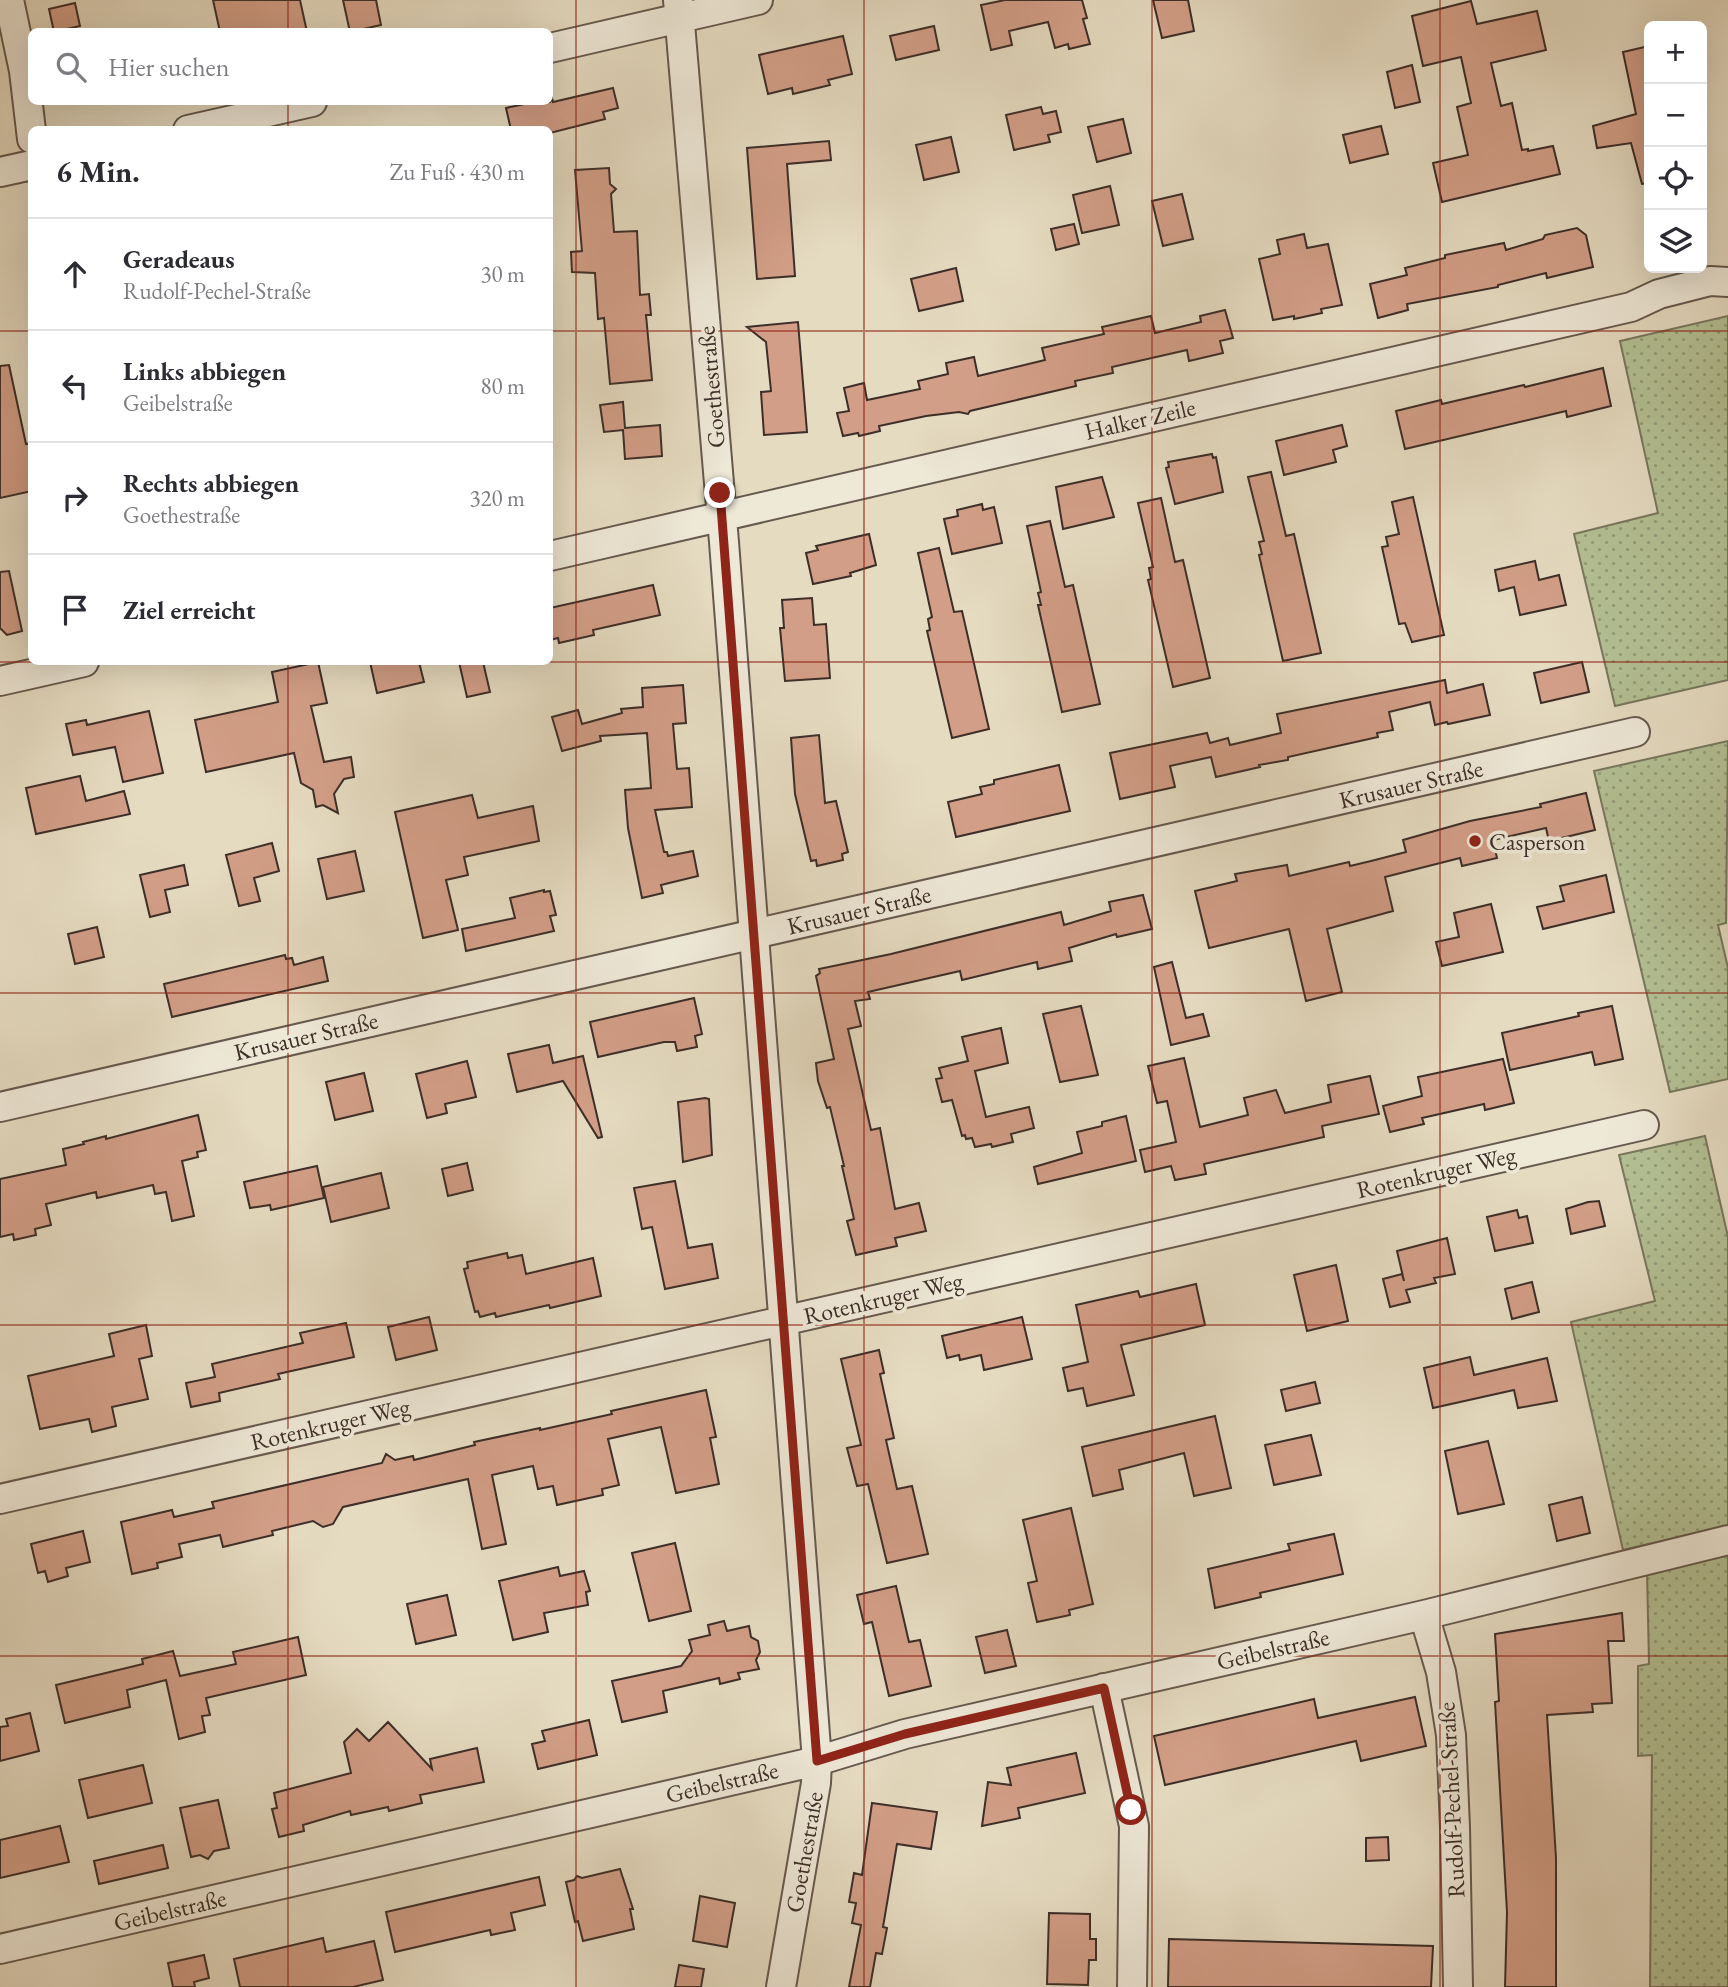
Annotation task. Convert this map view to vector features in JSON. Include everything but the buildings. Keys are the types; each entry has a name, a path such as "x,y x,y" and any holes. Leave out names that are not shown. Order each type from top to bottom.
{"street":[{"path":"9,0 24,71 30,126"},
{"path":"553,47 679,9 758,0"},
{"name":"Goethestraße","path":"679,9 722,517 817,1761 816,1783 781,1987"},
{"path":"206,126 299,105"},
{"path":"0,172 28,166"},
{"name":"Halker Zeile","path":"553,555 1631,307 1659,293 1710,281 1728,282"},
{"path":"0,681 71,665"},
{"name":"Krusauer Straße","path":"0,1107 1635,732"},
{"name":"Rotenkruger Weg","path":"0,1499 1644,1125"},
{"name":"Geibelstraße","path":"0,1949 817,1761 905,1734 1424,1615 1728,1540"},
{"name":"Rudolf-Pechel-Straße","path":"1424,1615 1441,1672 1451,1735 1458,1987"},
{"path":"1104,1688 1134,1826 1132,1987"}],"green space":[{"path":"1728,316 1728,680 1615,706 1574,534 1658,513 1620,341"},
{"path":"1728,741 1726,923 1718,925 1728,968 1728,1079 1670,1092 1594,771"},
{"path":"1705,1136 1728,1237 1728,1526 1623,1550 1571,1322 1655,1301 1619,1155"},
{"path":"1728,1552 1728,1987 1650,1987 1652,1755 1638,1756 1638,1666 1649,1664 1647,1571"}],"place":[{"name":"Casperson","path":"1475,841"}],"route":[{"path":"720,493 817,1761 905,1734 1104,1688 1131,1810"}]}
